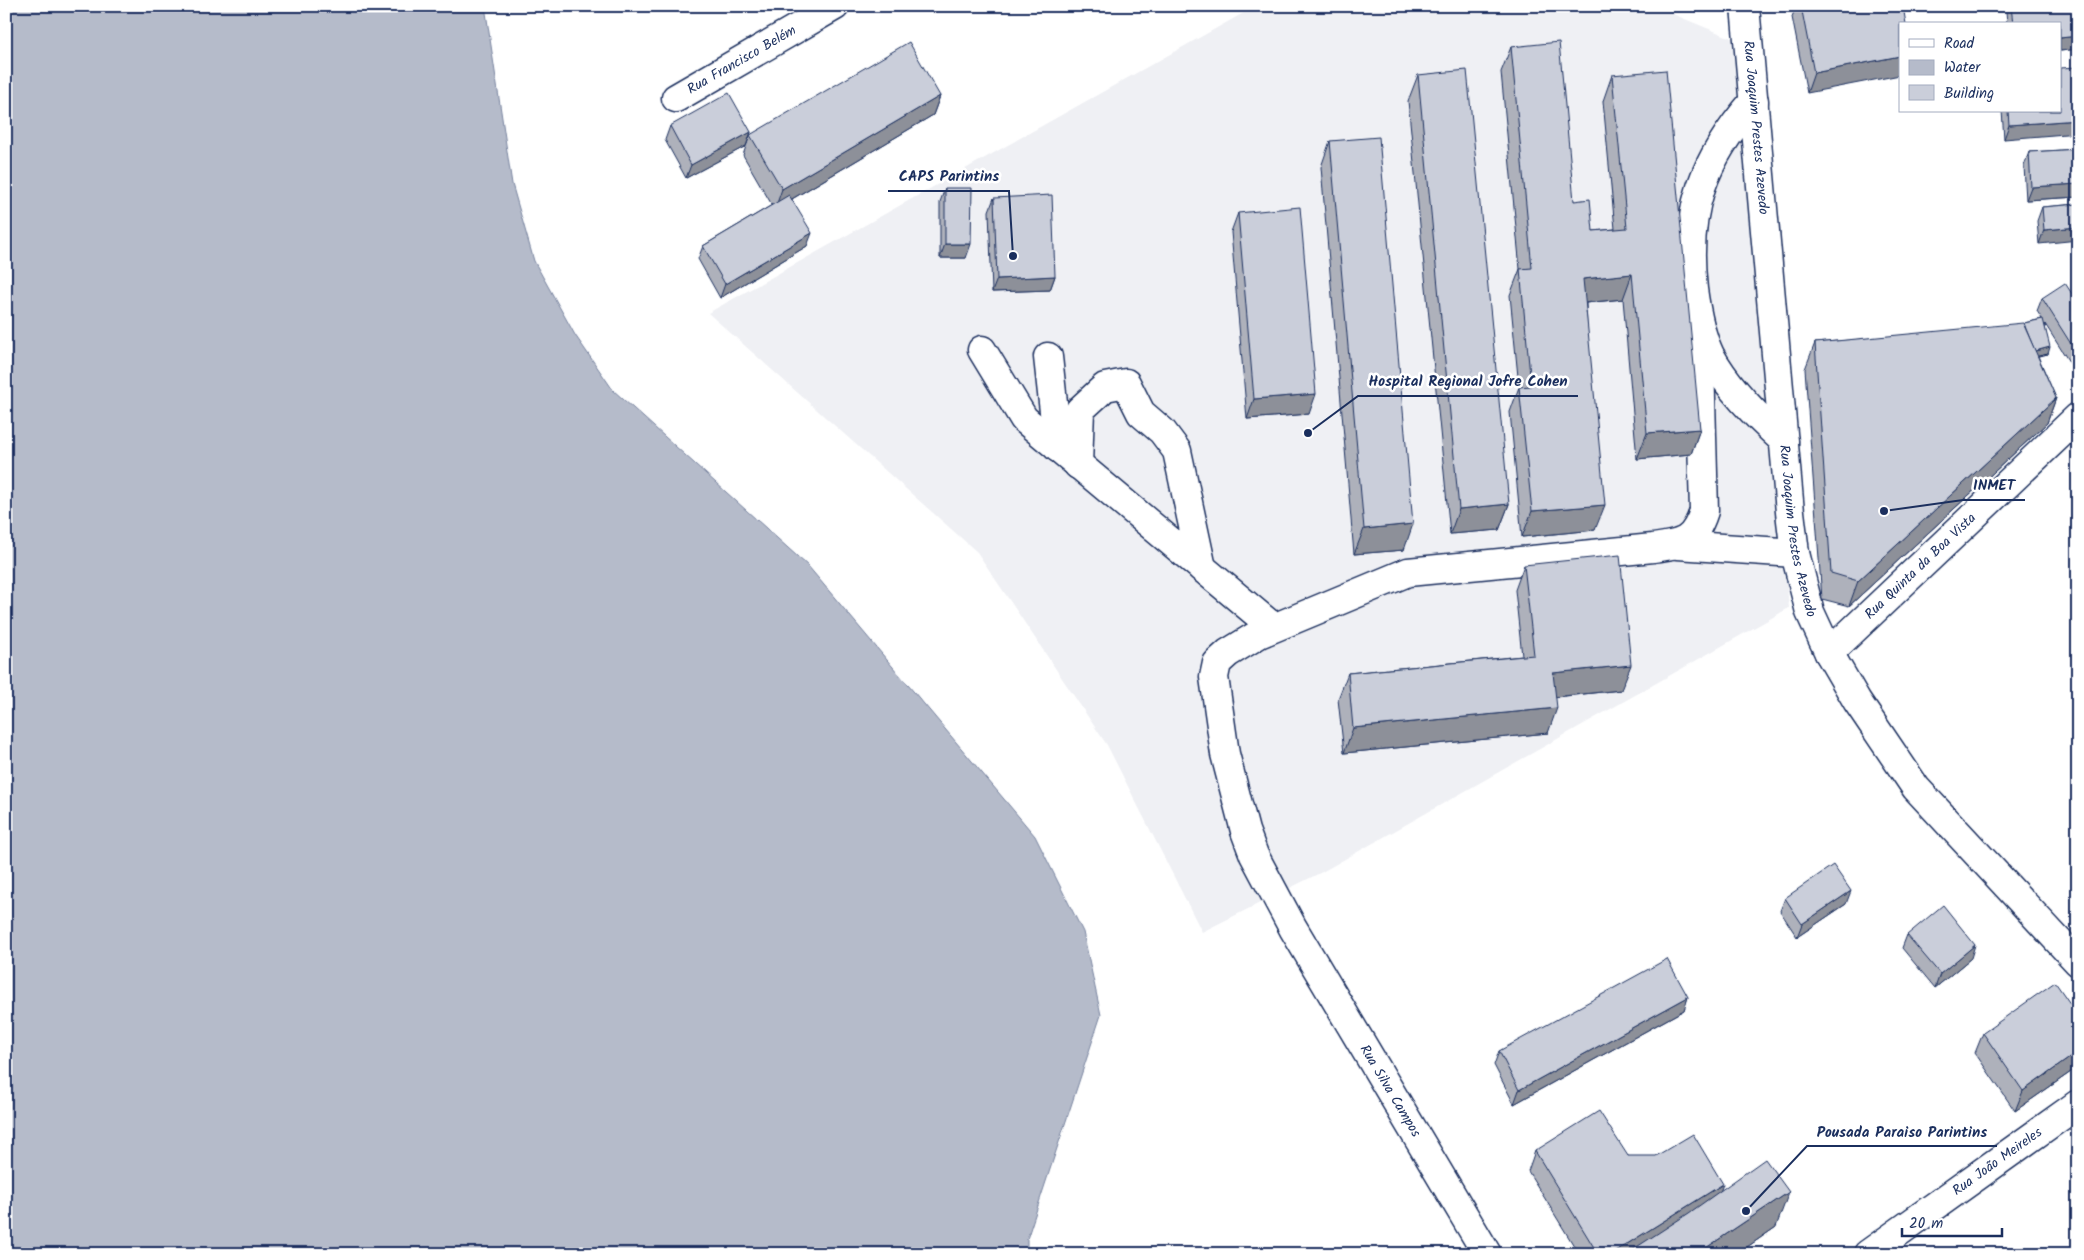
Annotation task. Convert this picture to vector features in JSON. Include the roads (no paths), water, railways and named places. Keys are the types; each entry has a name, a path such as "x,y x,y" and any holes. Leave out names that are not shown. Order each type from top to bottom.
{"street":[{"name":"Rua Francisco Belém","path":"676,98 835,6"},
{"path":"1728,6 1746,19"},
{"name":"Rua Joaquim Prestes Azevedo","path":"1746,19 1795,553 1810,612 1829,653 1868,717 1916,788 2078,962"},
{"path":"1678,545 1694,534 1700,524 1704,511 1705,479 1699,325 1690,247 1698,195 1722,143 1732,127 1754,101"},
{"path":"1699,325 1710,354 1724,376 1754,414 1784,441"},
{"path":"982,350 1024,420 1274,627"},
{"path":"1048,357 1058,448"},
{"path":"1078,465 1080,410 1105,387 1126,382 1140,413 1162,431 1176,451 1202,568"},
{"name":"Rua Quinta da Boa Vista","path":"1829,653 2078,417"},
{"name":"Rua Silva Campos","path":"1488,1254 1268,883 1245,832 1225,754 1214,677 1217,663 1228,653 1259,634 1408,572 1678,545 1795,553"},
{"name":"Rua João Meireles","path":"1868,1254 2078,1104"}],"water":[{"path":"6,6 485,6 512,184 534,261 575,335 613,390 808,566 1035,836 1083,932 1101,1015 1027,1239 1027,1254 6,1254"}],"place":[{"name":"CAPS Parintins","path":"1013,256"},
{"name":"Hospital Regional Jofre Cohen","path":"1308,433"},
{"name":"INMET","path":"1884,511"},
{"name":"Pousada Paraiso Parintins","path":"1746,1211"}]}
